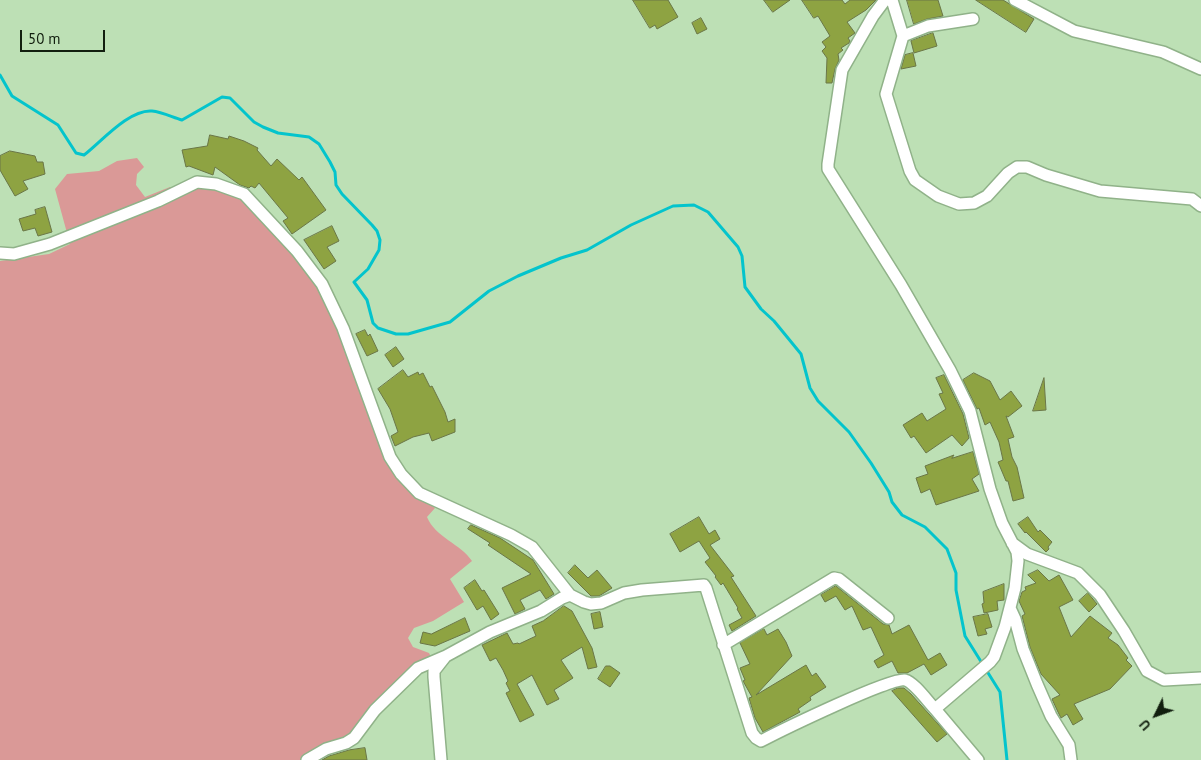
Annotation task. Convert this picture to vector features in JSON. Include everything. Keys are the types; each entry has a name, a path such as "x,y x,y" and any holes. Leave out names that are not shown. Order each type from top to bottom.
{"street":[{"path":"885,0 873,16 842,70 828,168 901,285 950,370 970,411 990,489 1002,523 1017,552 1018,561 1015,588 1010,608 994,656 990,662 935,709"},
{"path":"892,0 903,36 886,94 910,171 915,180 938,196 958,204 974,203 987,196 1008,173 1017,167 1027,167 1046,175 1100,191 1192,199 1201,206"},
{"path":"1015,0 1074,31 1163,52 1201,69"},
{"path":"903,36 928,26 973,19"},
{"path":"0,253 14,254 50,244 158,201 197,182 216,184 244,194 297,251 322,284 343,328 390,457 401,474 419,493 504,531 532,547 570,595 590,604 601,603 624,594 642,590 704,586 752,733 761,741 870,689 900,679 910,682 978,760"},
{"path":"1011,542 1027,554 1078,573 1100,595 1147,671 1164,680 1201,678"},
{"path":"723,645 834,578 839,579 888,618"},
{"path":"307,760 326,749 346,743 354,738 375,710 418,668 446,656 490,632 541,611 570,595"},
{"path":"1010,608 1037,684 1051,716 1069,745 1071,760"},
{"path":"442,760 434,671 446,656"}],"shaded area":[{"path":"137,158 144,167 137,174 136,185 145,197 170,187 180,194 197,187 216,187 242,197 295,252 319,286 341,329 387,458 418,496 435,508 427,517 431,524 472,561 450,579 464,602 433,621 414,628 408,638 413,647 429,653 431,657 358,730 302,760 0,760 0,261 49,254 70,244 55,189 67,174 99,171 117,161"}],"building":[{"path":"633,0 668,0 678,17 657,29 655,25 650,28"},
{"path":"764,0 790,0 773,12"},
{"path":"802,0 842,0 845,4 850,0 876,0 866,10 847,22 855,33 848,38 849,43 841,48 843,50 838,54 839,60 832,83 826,83 827,58 822,51 826,47 822,42 830,36 818,16 814,18"},
{"path":"907,0 938,0 943,16 914,24"},
{"path":"976,0 1003,0 1034,19 1026,32"},
{"path":"701,18 707,29 697,34 692,23"},
{"path":"933,33 937,46 914,53 911,41"},
{"path":"913,53 916,66 901,69 905,55"},
{"path":"210,135 228,139 229,136 258,148 257,150 271,166 277,159 299,180 302,177 326,210 292,234 283,221 288,218 259,183 255,188 251,186 249,188 240,185 215,167 213,175 189,166 186,167 182,150 207,146"},
{"path":"10,151 35,156 37,162 43,162 45,174 23,181 28,189 15,196 0,170 0,156"},
{"path":"45,207 52,232 38,236 35,228 23,231 19,219 36,214 35,210"},
{"path":"332,226 339,241 327,247 336,261 324,269 304,240"},
{"path":"365,330 368,336 370,334 378,351 367,356 356,334"},
{"path":"396,347 404,359 393,367 385,355"},
{"path":"403,370 408,377 418,372 419,375 423,373 430,387 432,386 448,422 455,419 455,432 432,441 429,433 413,437 395,446 391,436 398,432 390,409 378,389"},
{"path":"974,373 990,381 1000,400 1011,391 1022,406 1008,417 1006,416 1014,437 1008,439 1024,498 1013,501 1008,481 1006,481 998,462 1003,460 999,442 990,422 985,425 979,408 977,409 963,380"},
{"path":"944,375 963,414 969,438 962,446 952,435 926,453 914,436 911,438 903,425 922,413 927,421 946,409 939,394 943,393 936,378"},
{"path":"1044,378 1046,410 1033,411"},
{"path":"973,452 979,474 972,479 979,491 936,505 930,489 921,493 916,478 928,474 925,466 954,455 952,458"},
{"path":"699,517 709,534 715,530 720,539 710,545 734,576 731,577 756,616 732,631 729,625 742,618 723,583 721,585 705,562 710,558 699,541 680,552 670,534"},
{"path":"1028,517 1038,532 1040,530 1052,542 1046,552 1018,524"},
{"path":"471,525 500,538 533,560 554,594 546,599 540,590 520,600 525,609 515,614 502,588 531,574 468,529"},
{"path":"575,565 588,578 597,570 612,588 599,596 591,596 568,573"},
{"path":"1038,570 1049,581 1059,575 1073,600 1059,607 1071,637 1090,616 1112,633 1108,638 1118,645 1128,658 1126,660 1132,666 1110,689 1074,704 1083,719 1073,725 1067,714 1061,718 1058,712 1052,699 1060,695 1041,674 1030,647 1022,616 1025,614 1019,601 1022,592 1026,590 1025,587 1036,583 1028,575"},
{"path":"475,580 482,591 484,590 499,614 491,620 483,606 477,610 464,588"},
{"path":"1004,584 1004,600 997,601 998,610 984,613 982,604 984,603 983,592"},
{"path":"836,586 883,624 889,625 892,634 909,625 928,660 940,653 947,665 931,675 924,664 907,673 898,673 892,661 878,668 874,661 884,655 871,627 863,630 852,606 845,610 836,596 825,602 821,595"},
{"path":"1088,593 1097,604 1089,612 1079,601"},
{"path":"564,606 572,611 592,648 597,667 588,669 582,647 561,660 573,678 554,690 559,699 547,705 532,675 517,684 534,715 520,722 506,693 510,691 503,670 496,658 490,661 482,645 507,633 513,644 519,644 536,636 532,626 543,621"},
{"path":"600,612 603,627 594,629 591,614"},
{"path":"988,614 992,627 985,629 987,634 978,636 973,617"},
{"path":"465,618 470,631 435,646 420,643 423,632 431,634"},
{"path":"764,629 767,635 778,629 792,656 756,695 806,665 812,676 816,673 826,687 810,697 811,700 798,709 800,712 763,732 755,718 749,698 752,697 743,681 745,680 740,668 750,664 740,643"},
{"path":"606,666 610,666 620,673 610,687 598,679"},
{"path":"904,688 911,694 947,734 937,742 892,691"},
{"path":"365,748 367,760 322,760 349,750"}],"waterway":[{"path":"0,75 12,96 58,125 76,153 84,155 116,127 134,115 152,111 182,120 222,97 230,98 254,122 263,127 278,133 309,137 319,144 330,162 335,172 336,185 342,194 377,231 380,240 379,250 368,269 354,282 367,300 373,323 378,328 396,334 408,334 450,322 489,291 518,276 561,258 587,250 631,225 673,206 694,205 708,212 738,247 742,256 745,287 761,309 774,321 801,354 810,388 818,401 849,432 871,463 889,492 892,502 902,515 925,527 947,549 956,573 956,590 965,636 1000,692 1007,760"}]}
